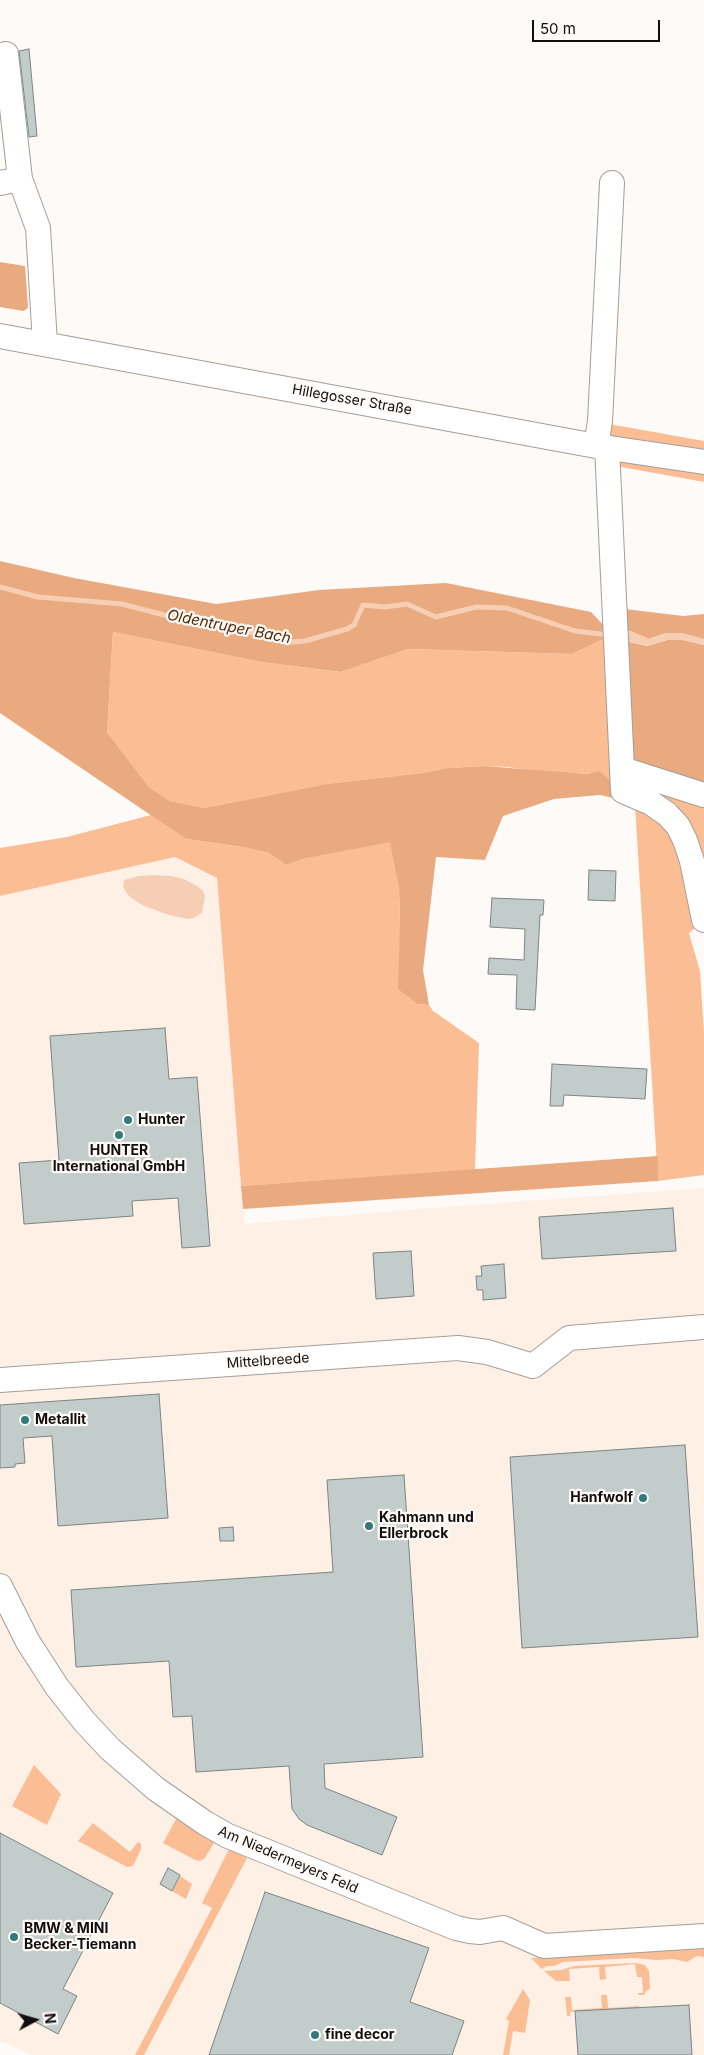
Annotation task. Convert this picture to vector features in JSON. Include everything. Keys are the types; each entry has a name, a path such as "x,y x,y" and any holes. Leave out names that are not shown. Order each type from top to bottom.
{"street":[{"path":"6,54 16,153 10,181 38,228 45,344"},
{"path":"612,183 600,421 623,780 667,814 678,826 692,861 704,920"},
{"name":"Hillegosser Straße","path":"0,336 602,447 704,462"},
{"path":"623,780 704,795"},
{"name":"Mittelbreede","path":"0,1380 458,1348 476,1349 533,1366 569,1338 704,1327"},
{"name":"Am Niedermeyers Feld","path":"0,1586 7,1618 84,1721 110,1749 156,1789 205,1824 259,1850 456,1928 480,1932 503,1928 544,1946 704,1936"}],"shaded area":[{"path":"0,262 25,266 27,309 23,311 0,307"},
{"path":"609,424 704,441 704,455 604,437"},
{"path":"619,460 704,469 704,482 616,466"},
{"path":"0,561 74,578 216,604 319,590 446,583 591,612 608,630 608,637 572,654 408,649 341,672 261,662 113,632 107,732 149,787 170,801 204,808 326,784 422,773 447,768 484,766 588,774 599,771 617,786 618,799 600,795 554,799 503,816 485,860 436,857 423,970 429,1005 418,1004 398,989 399,889 390,842 303,859 286,865 269,853 243,847 186,839 0,713"},
{"path":"625,609 683,616 704,614 704,639 666,633 649,639 625,629"},
{"path":"625,629 649,639 666,633 683,633 704,639 704,645 683,640 667,640 647,646 625,641"},
{"path":"113,632 261,662 341,672 408,649 572,654 608,637 617,786 593,774 542,772 484,766 447,768 422,773 326,784 204,808 170,801 149,787 107,732"},
{"path":"667,640 683,640 704,645 704,788 632,767 625,641 647,646"},
{"path":"645,789 704,808 704,887"},
{"path":"635,805 666,821 678,843 699,925 689,933 700,971 704,1033 704,1175 658,1181"},
{"path":"151,815 186,839 243,847 269,853 286,865 303,859 391,841 399,889 400,922 418,1004 429,1005 433,1011 479,1043 475,1170 241,1186 217,878 175,857 0,896 0,848 67,837"},
{"path":"175,857 217,878 244,1224 704,1188 704,2055 31,2055 0,2041 0,896","holes":["139,876 171,876 184,879 197,886 187,919 144,906 125,891 123,886 124,880"]},
{"path":"153,875 184,879 197,886 203,891 205,896 202,913 194,918 187,919 169,915 144,906 130,897 125,891 123,886 124,880"},
{"path":"658,1156 658,1181 243,1209 241,1186"},
{"path":"34,1765 61,1794 47,1825 12,1806"},
{"path":"176,1819 214,1843 205,1858 200,1861 195,1860 163,1843"},
{"path":"93,1823 130,1852 138,1842 141,1844 141,1849 133,1866 127,1867 78,1841"},
{"path":"229,1849 247,1858 144,2055 135,2055 212,1908 202,1903"},
{"path":"180,1876 192,1884 186,1899 172,1891"},
{"path":"704,1948 704,1957 697,1956 687,1962 673,1959 634,1958 563,1962 542,1969 531,1958"},
{"path":"635,1963 645,1965 649,1971 650,1989 644,1995 638,1995 638,1993 643,1993 642,1977 637,1977 635,1964 605,1967 606,1979 600,1980 599,1967 569,1969 570,1981 556,1981 544,1971 561,1970 574,1966"},
{"path":"523,1989 530,2000 525,2033 513,2031 509,2055 503,2055 509,2021 506,2019"},
{"path":"601,1995 607,1995 608,2008 639,2006 639,2008 570,2012 570,2016 567,2016 565,1997 571,1997 572,2010 602,2008"}],"building":[{"path":"29,49 37,136 29,137 19,51"},
{"path":"589,870 616,871 615,901 588,900"},
{"path":"492,898 544,900 543,915 540,915 535,1010 516,1009 517,975 488,974 489,958 524,960 525,929 490,927"},
{"name":"Hunter","path":"165,1028 169,1079 197,1077 210,1246 182,1248 178,1198 132,1201 133,1216 24,1224 19,1163 59,1160 50,1036"},
{"path":"552,1064 647,1069 645,1099 564,1095 563,1106 550,1106"},
{"path":"673,1208 676,1251 542,1259 539,1217"},
{"path":"411,1251 414,1296 376,1299 373,1253"},
{"path":"504,1264 506,1298 483,1300 483,1290 477,1290 476,1276 482,1276 481,1266"},
{"path":"159,1394 168,1518 58,1526 52,1436 23,1438 25,1463 15,1464 15,1467 0,1468 0,1405"},
{"path":"685,1445 698,1637 522,1648 510,1457"},
{"path":"404,1475 423,1757 324,1764 325,1788 397,1817 382,1855 307,1825 299,1819 292,1809 289,1766 196,1772 192,1716 173,1717 169,1661 76,1667 71,1590 333,1572 327,1480"},
{"path":"233,1527 234,1541 220,1541 219,1528"},
{"path":"0,1833 113,1893 63,1989 77,1996 58,2034 0,2003"},
{"path":"168,1868 180,1875 172,1891 160,1884"},
{"path":"265,1892 429,1948 410,2002 464,2021 452,2055 209,2055"},
{"path":"689,2005 692,2055 578,2055 575,2011"}],"waterway":[{"name":"Oldentruper Bach","path":"0,587 38,597 122,604 168,616 211,621 291,642 305,641 347,629 354,625 363,605 385,607 407,604 436,617 476,607 507,608 575,631 609,635"}],"place":[{"name":"Hunter","path":"128,1120"},
{"name":"HUNTER International GmbH","path":"119,1135"},
{"name":"Metallit","path":"25,1420"},
{"name":"Hanfwolf","path":"643,1498"},
{"name":"Kahmann und Ellerbrock","path":"369,1526"},
{"name":"BMW & MINI Becker-Tiemann","path":"14,1937"},
{"name":"fine decor","path":"315,2035"}]}
